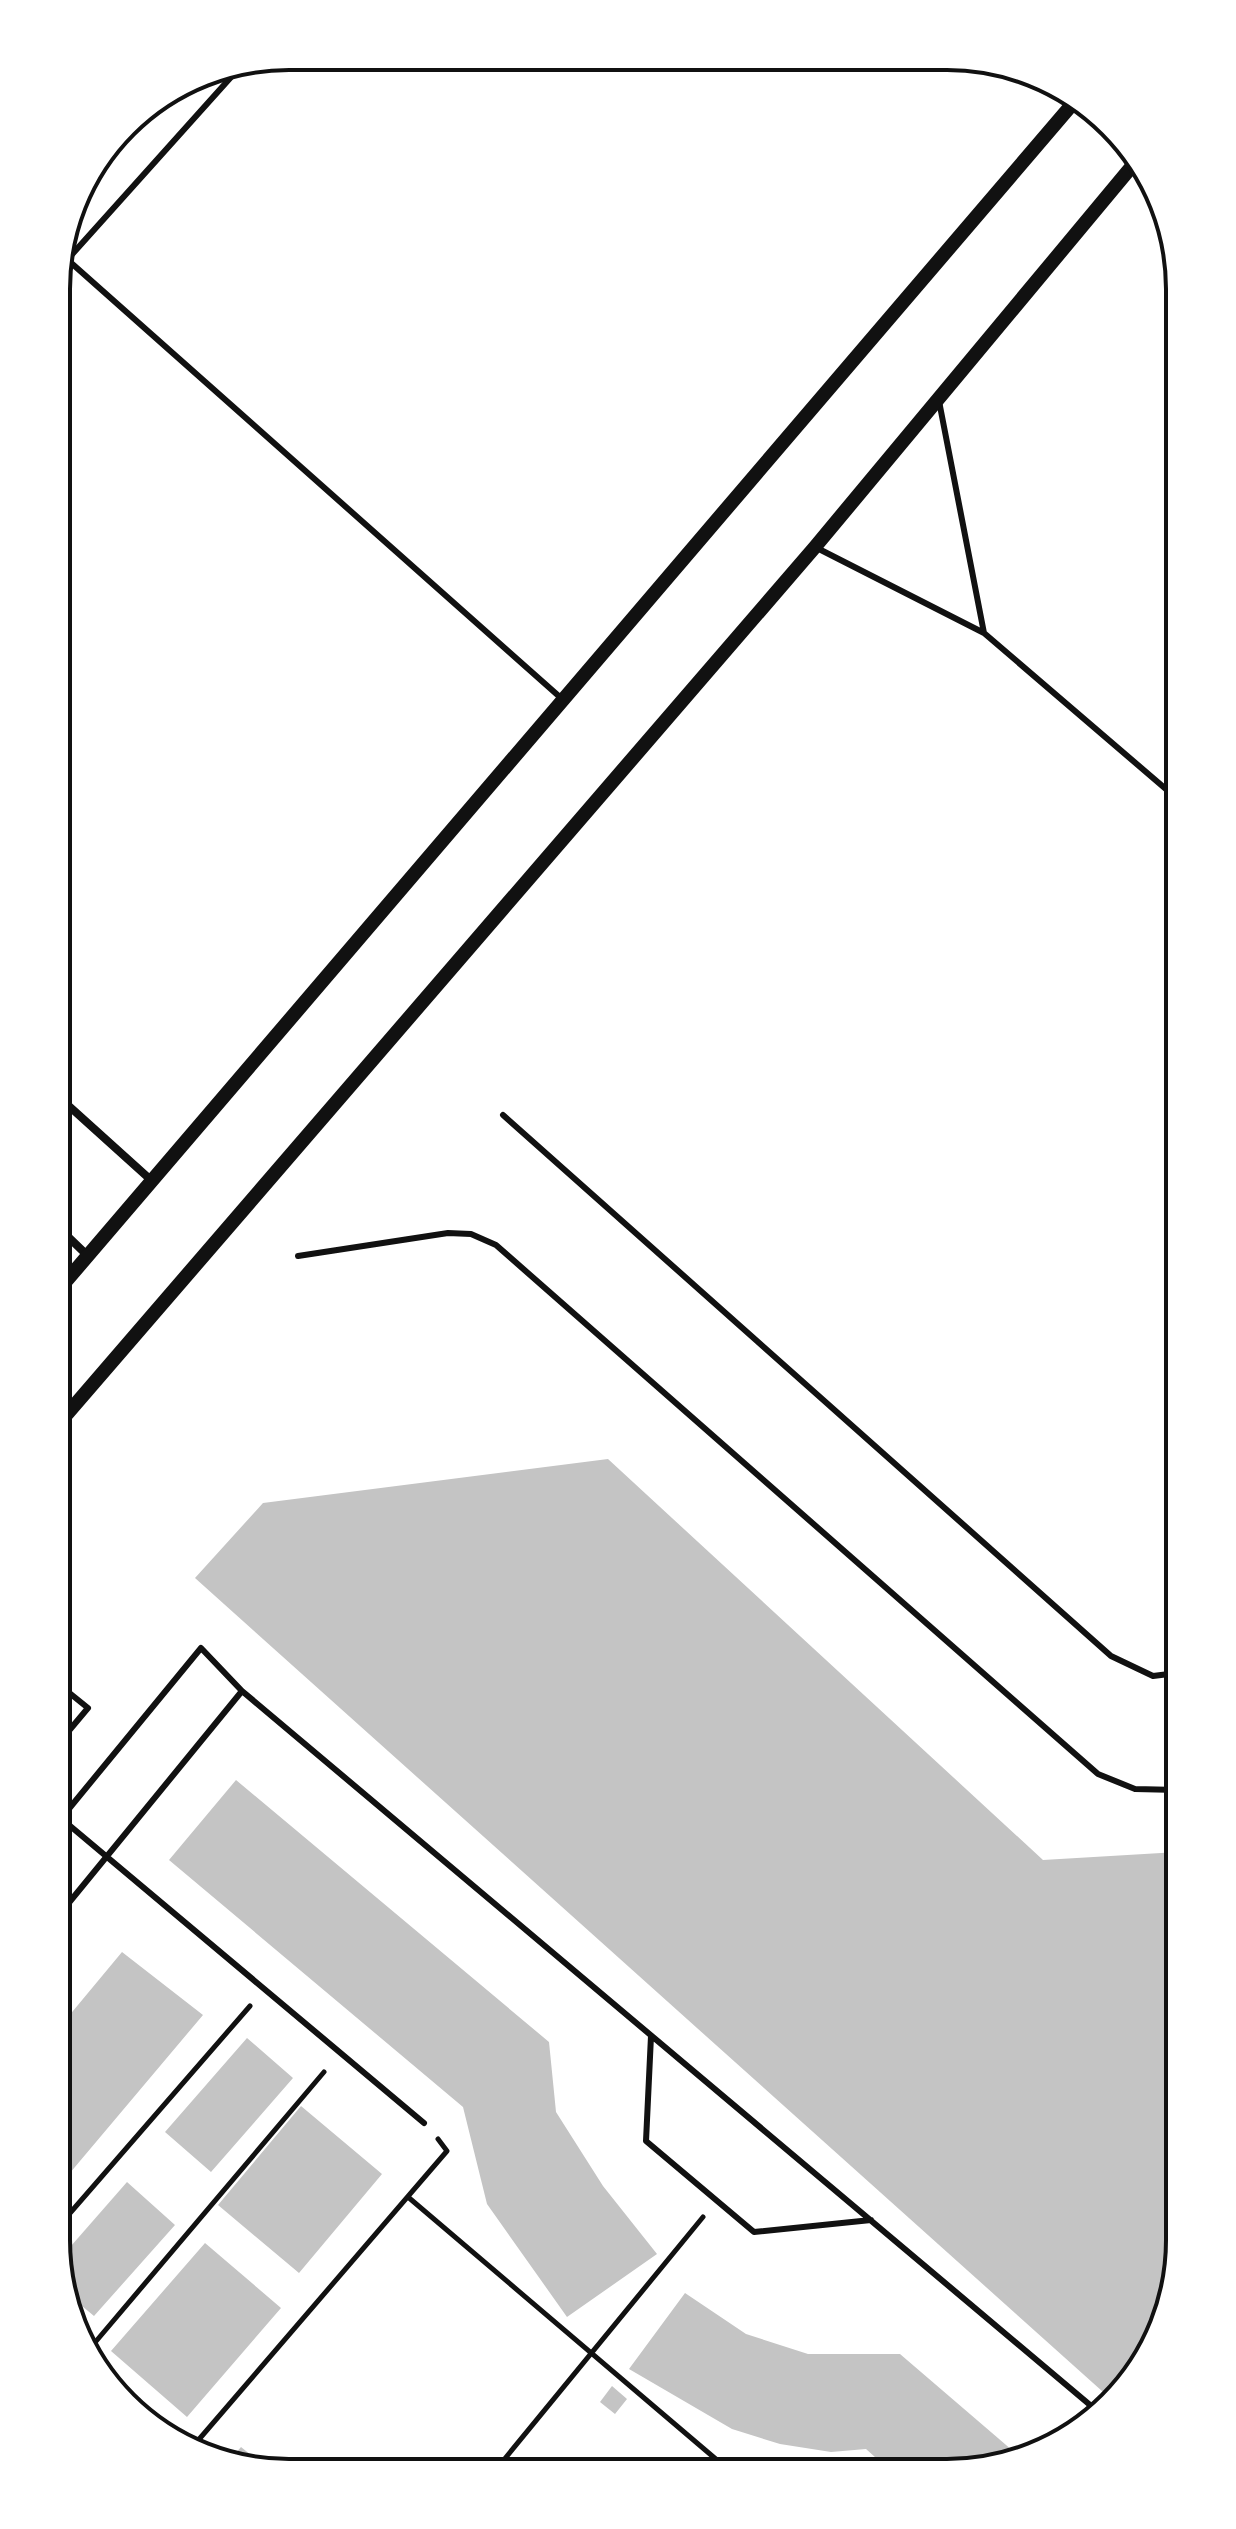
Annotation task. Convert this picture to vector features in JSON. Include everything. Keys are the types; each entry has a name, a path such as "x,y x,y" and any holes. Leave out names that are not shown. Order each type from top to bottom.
{"street":[{"path":"70,1277 561,698 1070,107"},
{"path":"70,1411 815,547 1130,169"},
{"path":"70,1107 152,1181"},
{"path":"70,1239 88,1256"}],"lane":[{"path":"73,253 229,79"},
{"path":"72,264 561,698"},
{"path":"939,400 984,633"},
{"path":"815,547 984,633 1166,789"},
{"path":"503,1115 1111,1656 1153,1676 1166,1674"},
{"path":"298,1256 448,1233 471,1234 496,1245 1098,1774 1135,1789 1166,1790"},
{"path":"70,1802 201,1648 242,1691 1090,2405"},
{"path":"70,1902 242,1691"},
{"path":"70,1693 88,1708 70,1729"},
{"path":"70,1824 424,2123"},
{"path":"651,2035 646,2141 717,2201 754,2232 871,2220"}],"path":[{"path":"70,2213 265,1989"},
{"path":"96,2342 340,2052"},
{"path":"199,2439 447,2151 424,2123"},
{"path":"408,2197 716,2459"},
{"path":"505,2459 717,2201"}],"building":[{"path":"608,1459 1043,1860 1166,1853 1166,2254 1159,2297 1149,2324 1129,2362 1104,2393 195,1578 263,1503"},
{"path":"236,1780 549,2042 556,2112 603,2186 657,2254 567,2317 487,2204 463,2107 169,1860"},
{"path":"122,1952 203,2015 70,2173 70,2015"},
{"path":"247,2038 293,2078 211,2172 165,2132"},
{"path":"301,2106 382,2174 299,2273 218,2205"},
{"path":"127,2182 175,2225 94,2316 80,2304 77,2297 70,2247"},
{"path":"205,2243 281,2308 187,2417 111,2351"},
{"path":"685,2293 746,2334 808,2354 900,2354 1011,2449 975,2457 877,2459 866,2449 831,2452 780,2444 732,2429 629,2369"},
{"path":"612,2386 627,2399 615,2414 600,2402"},
{"path":"241,2447 252,2456 246,2455 237,2452"}]}
